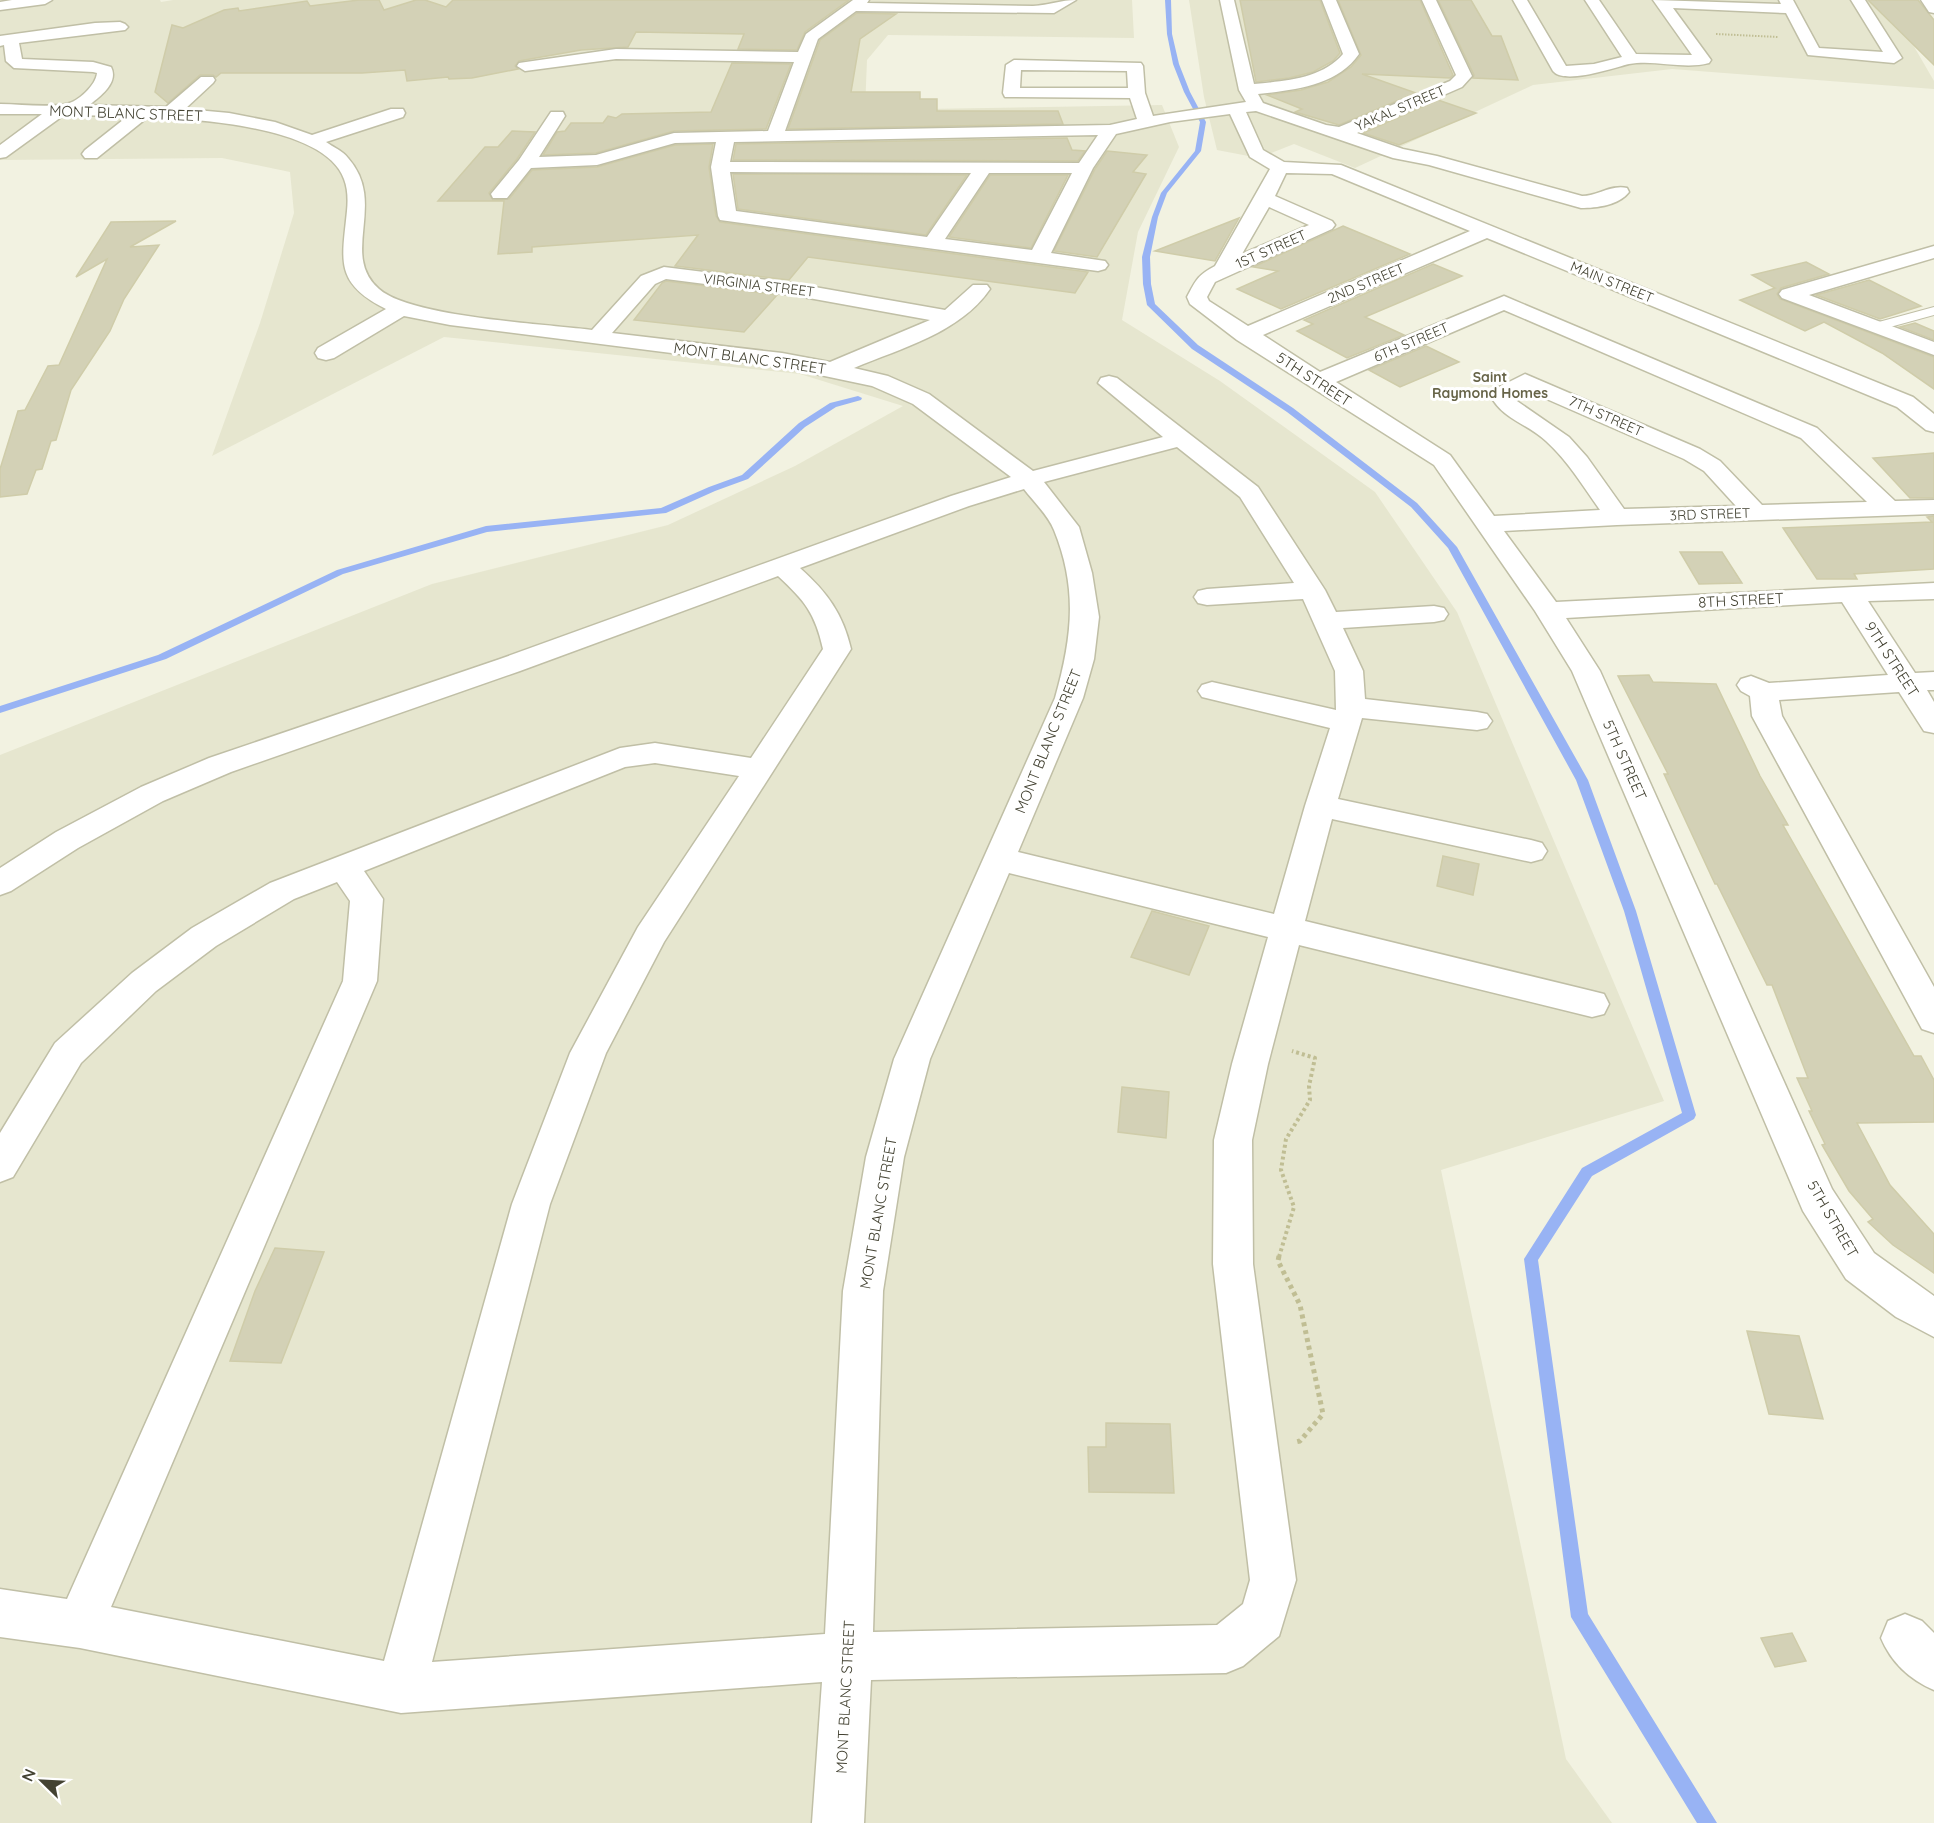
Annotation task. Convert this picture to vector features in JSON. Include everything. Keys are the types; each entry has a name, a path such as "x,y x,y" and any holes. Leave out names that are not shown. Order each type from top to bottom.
{"street":[{"path":"0,6 45,0"},
{"path":"775,135 811,37 857,3 966,5 1042,10 1054,9 1069,0"},
{"path":"526,163 597,160 674,138 1110,130 1170,117 1257,106 1248,90 1227,0"},
{"path":"1248,90 1312,79 1347,61 1351,54 1329,0"},
{"name":"YAKAL STREET","path":"1257,106 1323,130 1339,132 1456,84 1464,76 1429,0"},
{"path":"1520,0 1561,71 1595,69 1631,59 1702,60 1661,1"},
{"path":"1592,0 1631,59"},
{"path":"1661,1 1789,5 1814,52 1894,58 1858,0"},
{"path":"0,153 102,84 106,76 105,70 93,67 20,65 14,61 6,40 95,28 120,27"},
{"path":"525,66 616,54 805,57"},
{"path":"1137,93 1011,93 1014,65 1135,66 1137,93 1146,122"},
{"path":"91,154 207,80"},
{"name":"MONT BLANC STREET","path":"0,109 157,112 279,127 315,140 342,161 356,187 357,204 351,262 355,276 369,291 401,309 450,319 832,369 880,381 921,399 1029,479 1066,527 1079,573 1085,617 1080,659 1069,698 912,1059 885,1157 863,1291 848,1656 838,1823"},
{"path":"1236,109 1256,153 1280,166"},
{"path":"315,140 397,113"},
{"path":"501,194 526,163 557,116"},
{"path":"1038,258 1084,168 1110,130"},
{"path":"1339,132 1400,154 1473,171 1581,202 1597,202 1620,192"},
{"path":"726,136 720,167 728,216 1098,265"},
{"name":"1ST STREET","path":"1223,270 1265,198 1280,166"},
{"name":"MAIN STREET","path":"1280,166 1335,169 1905,402 1934,425"},
{"path":"720,167 1084,168"},
{"path":"932,243 984,168"},
{"name":"1ST STREET","path":"1197,297 1207,278 1325,225 1265,198"},
{"name":"2ND STREET","path":"1245,335 1486,231"},
{"path":"1934,252 1789,294 1879,326 1934,349"},
{"name":"VIRGINIA STREET","path":"596,338 648,280 664,273 792,289 948,317"},
{"path":"832,369 919,332 948,317 959,310 980,289"},
{"name":"6TH STREET","path":"1318,381 1507,296 1809,433 1888,508"},
{"name":"5TH STREET","path":"1197,297 1200,304 1245,335 1442,460 1548,611 1586,671 1817,1199 1860,1266 1910,1304 1934,1318"},
{"path":"326,353 401,309"},
{"name":"7TH STREET","path":"1617,517 1566,448 1549,432 1505,405 1501,394 1525,381 1692,454 1712,466 1755,512"},
{"path":"0,1613 80,1624 402,1689 848,1656 1226,1649 1262,1619 1273,1580 1233,1264 1233,1140 1257,1039 1320,806 1348,714 1348,670 1312,590 1249,492 1109,383"},
{"path":"0,883 67,840 142,799 220,765 510,665 960,501 1029,479 1181,439"},
{"name":"3RD STREET","path":"1486,524 1617,517 1934,507"},
{"path":"402,1689 531,1204 588,1053 651,936 837,649 831,621 820,601 783,566"},
{"path":"1207,597 1312,590"},
{"name":"8TH STREET","path":"1548,611 1934,591"},
{"name":"9TH STREET","path":"1850,594 1934,724"},
{"path":"1326,621 1434,614"},
{"path":"1934,681 1758,689 1767,716 1934,1019"},
{"path":"1212,691 1348,714 1477,721"},
{"path":"0,1166 68,1053 144,982 204,937 282,891 620,758 655,753 758,769"},
{"path":"1320,806 1531,851"},
{"path":"999,859 1592,1004"},
{"path":"80,1624 360,981 367,899 342,866"}],"lane":[{"path":"1879,326 1934,311"}],"path":[{"path":"1683,32 1806,39"},
{"path":"1256,1448 1300,1441 1323,1414 1300,1305 1278,1261 1294,1207 1281,1170 1286,1139 1310,1100 1309,1086 1315,1058 1257,1039"}],"shaded area":[{"path":"0,0 160,0 161,2 173,0 1132,0 1134,38 888,35 867,60 865,110 1162,105 1179,147 1138,232 1122,320 1220,381 1375,492 1457,612 1664,1101 1441,1170 1566,1759 1612,1823 0,1823 0,755 432,584 668,525 795,466 903,406 800,374 444,337 212,456 260,323 294,213 290,172 222,158 0,160"},
{"path":"1189,0 1887,0 1934,81 1934,89 1672,69 1533,85 1355,168 1294,144 1259,158 1217,150 1204,97"}],"building":[{"path":"379,0 384,10 416,0 425,0 446,7 453,0 849,0 805,32 797,50 738,49 744,34 636,32 628,47 581,50 519,61 515,66 518,69 472,78 449,79 448,77 407,81 405,70 362,73 221,73 216,77 200,75 168,103 155,92 172,25 183,28 224,10 238,8 239,11 307,1 310,6"},
{"path":"1240,0 1320,0 1340,53 1333,61 1313,72 1256,82"},
{"path":"1338,0 1420,0 1453,75 1450,78 1362,74 1416,93 1339,125 1295,112 1302,109 1267,95 1301,90 1328,82 1351,67 1361,55"},
{"path":"1438,0 1471,0 1492,36 1501,36 1518,80 1473,78 1474,75"},
{"path":"1868,0 1918,0 1934,20 1934,65"},
{"path":"857,13 896,14 860,39 851,92 920,92 920,99 937,99 937,111 1058,111 1063,124 788,129 820,40"},
{"path":"732,63 791,64 766,129 674,131 596,153 543,155 557,132 565,131 571,123 603,123 608,116 616,118 622,114 711,112"},
{"path":"1438,100 1476,113 1399,145 1363,133"},
{"path":"512,131 535,132 517,159 489,193 493,200 509,199 532,170 597,167 675,145 713,144 709,167 716,216 720,222 1088,272 1075,293 808,257 789,280 675,266 698,235 532,247 532,252 498,254 504,201 438,201 485,147 498,147"},
{"path":"1067,138 1072,150 1085,151 1078,161 733,160 736,144"},
{"path":"1107,151 1147,155 1133,172 1146,174 1097,257 1054,251 1095,169"},
{"path":"733,174 967,175 926,235 738,209"},
{"path":"990,175 1068,175 1031,248 949,237"},
{"path":"1239,218 1215,261 1155,251"},
{"path":"176,221 130,247 159,245 124,299 110,331 71,390 56,440 51,441 42,469 36,470 27,494 0,497 0,469 18,411 25,410 48,366 59,365 107,259 76,277 111,222"},
{"path":"1343,226 1410,254 1281,309 1237,289 1278,271 1253,267"},
{"path":"1806,262 1829,274 1781,288 1777,294 1780,299 1934,357 1934,389 1882,353 1824,322 1805,331 1740,300 1775,288 1752,275"},
{"path":"1433,264 1462,276 1365,317 1404,335 1347,358 1297,331 1313,324 1304,320"},
{"path":"1869,280 1921,306 1880,319 1816,295"},
{"path":"666,281 777,295 744,332 634,320 662,283"},
{"path":"1915,323 1934,331 1934,340 1900,327"},
{"path":"1426,346 1459,362 1400,387 1369,370"},
{"path":"1934,453 1934,498 1910,498 1873,458"},
{"path":"1934,516 1934,569 1854,574 1857,579 1817,579 1783,528 1932,522 1927,517"},
{"path":"1680,552 1722,552 1742,583 1699,584"},
{"path":"1649,675 1653,682 1716,684 1760,776 1788,825 1783,825 1914,1056 1921,1056 1934,1080 1934,1122 1857,1123 1890,1185 1934,1234 1934,1273 1893,1245 1868,1222 1873,1219 1849,1191 1822,1145 1825,1144 1809,1111 1812,1111 1797,1078 1808,1078 1772,985 1767,985 1715,884 1664,774 1668,774 1618,676"},
{"path":"1443,856 1479,864 1473,895 1437,886"},
{"path":"1152,911 1209,926 1189,975 1131,957"},
{"path":"1122,1087 1169,1092 1166,1138 1118,1132"},
{"path":"275,1248 324,1252 281,1363 230,1361 255,1291"},
{"path":"1747,1331 1799,1336 1823,1419 1769,1414"},
{"path":"1106,1423 1170,1424 1174,1493 1089,1492 1088,1447 1106,1447"},
{"path":"1792,1633 1806,1661 1775,1667 1761,1638"}],"waterway":[{"path":"1168,0 1168,18 1176,64 1187,92 1203,122 1198,151 1164,193 1155,217 1146,257 1147,284 1151,305 1195,347 1290,410 1414,505 1452,547 1582,780 1630,911 1689,1115 1587,1172 1531,1259 1580,1617 1708,1823"},
{"path":"0,710 162,657 340,572 486,529 663,511 745,477 802,425 833,405 858,398"}],"district":[{"name":"Saint Raymond Homes","path":"1490,386"}]}
